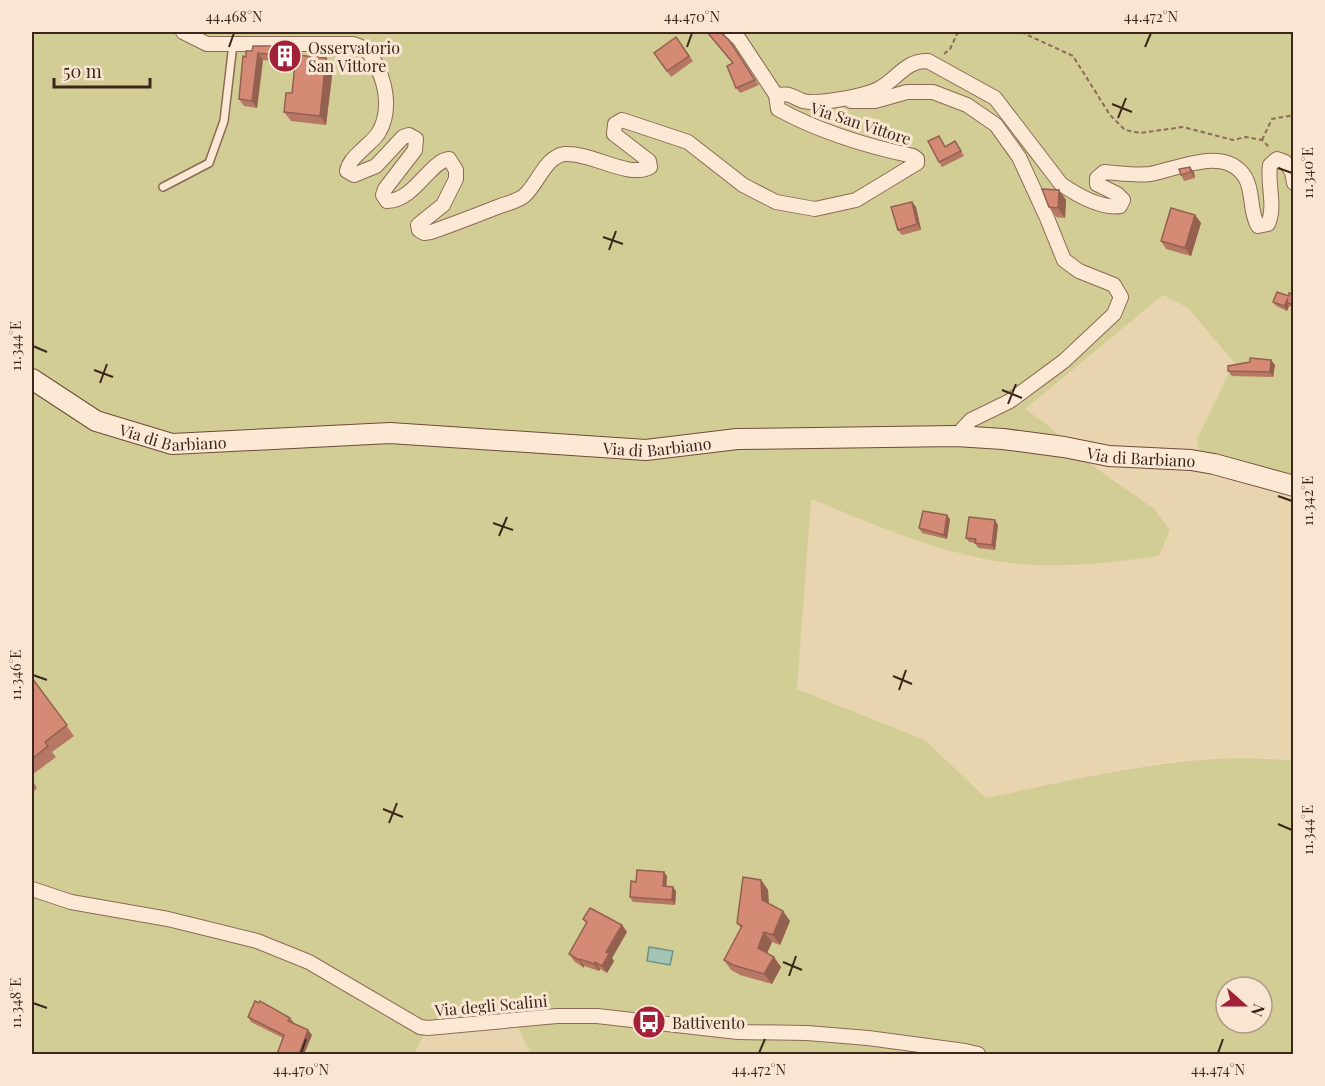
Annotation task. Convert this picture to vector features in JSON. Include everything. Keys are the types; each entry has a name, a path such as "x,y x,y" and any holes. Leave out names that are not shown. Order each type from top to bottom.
{"street":[{"name":"Via San Vittore","path":"183,32 207,44 353,44 363,47 372,55 382,76 387,101 385,118 379,133 349,164 347,171 354,175 376,166 403,137 409,135 416,139 415,150 385,189 383,195 387,201 395,201 419,184 443,159 449,159 456,170 456,179 443,205 418,225 419,230 424,233 523,197 552,159 563,154 574,154 632,170 645,170 650,167 649,161 614,134 615,124 622,120 688,142 744,185 776,202 815,209 856,200 917,163 917,159 804,124 778,109 776,95 789,93 804,101 874,101 907,93 933,92 968,105 996,125 1019,157 1064,260 1079,271 1114,285 1121,297 1114,314 1064,361 1010,401 971,420 956,436"},
{"path":"731,32 739,39 776,95"},
{"name":"Via San Vittore","path":"834,101 880,88 910,64 919,60 932,61 995,98 1061,184 1109,208 1120,206 1123,200 1117,194 1097,184 1097,178 1104,172 1148,174 1209,160 1225,163 1244,176 1249,186 1257,226 1268,224 1272,215 1270,165 1277,159 1285,162 1292,172 1293,183"},
{"name":"Via di Barbiano","path":"32,379 96,421 172,444 390,433 646,450 737,438 956,436 1003,439 1109,456 1191,460 1214,464 1293,486"},
{"name":"Via degli Scalini","path":"32,889 71,902 168,919 257,940 309,962 420,1027 557,1016 597,1016 738,1032 807,1033 868,1038 978,1054"}],"lane":[{"path":"163,187 209,163 224,121 233,44"}],"path":[{"path":"950,49 958,32"},
{"path":"1022,32 1073,56 1110,115 1125,130 1140,133 1183,127 1233,140 1246,137 1262,140 1272,119 1293,115"}],"shaded area":[{"path":"32,32 1293,32 1293,488 1201,463 1197,439 1234,363 1188,308 1163,295 1025,409 1050,427 1081,457 1154,509 1170,530 1159,556 1073,565 994,561 940,548 811,499 797,689 925,740 986,798 1100,774 1178,762 1255,758 1293,761 1293,1054 977,1054 909,1043 912,1054 531,1054 514,1020 428,1028 414,1054 32,1054"},
{"path":"1163,295 1188,308 1234,364 1197,439 1293,488 1293,761 1265,758 1161,763 986,798 925,740 797,689 810,499 922,542 964,554 1020,564 1122,485 1081,457 1050,427 1024,409"},
{"path":"649,947 673,951 670,965 647,961"},
{"path":"515,1020 531,1054 414,1054 428,1028"}],"building":[{"path":"707,32 720,32 729,40 755,80 736,88 727,66 733,63"},
{"path":"676,37 689,56 667,71 654,53"},
{"path":"253,46 276,46 275,55 258,53 252,101 239,99 243,56 246,57 246,51 252,51"},
{"path":"296,55 326,58 320,116 284,112 286,93 292,93"},
{"path":"939,136 945,147 955,141 961,151 939,162 928,141"},
{"path":"1190,167 1191,172 1181,175 1179,169"},
{"path":"1042,189 1059,190 1058,208 1049,207"},
{"path":"912,202 917,224 898,230 891,207"},
{"path":"1171,208 1195,215 1185,248 1161,241"},
{"path":"1277,292 1289,296 1289,293 1293,294 1293,305 1287,302 1288,298 1284,306 1273,302"},
{"path":"1250,358 1271,360 1270,372 1228,371 1228,366 1250,362"},
{"path":"923,511 947,515 944,535 919,528"},
{"path":"969,517 995,520 992,545 975,543 976,539 966,538"},
{"path":"32,678 67,725 45,742 48,746 32,759"},
{"path":"637,870 664,872 663,886 673,887 672,900 630,897 631,881 636,882"},
{"path":"743,877 761,880 762,900 783,911 773,935 764,932 758,948 774,957 764,974 724,960 742,926 737,923"},
{"path":"590,908 622,925 606,952 609,954 602,966 595,962 594,964 579,960 569,954 587,922 583,919"},
{"path":"255,1001 259,1003 260,1001 290,1018 288,1021 308,1030 299,1054 277,1054 284,1035 248,1017"}],"place":[{"name":"Osservatorio San Vittore","path":"285,56"},
{"name":"Battivento","path":"649,1022"}]}
